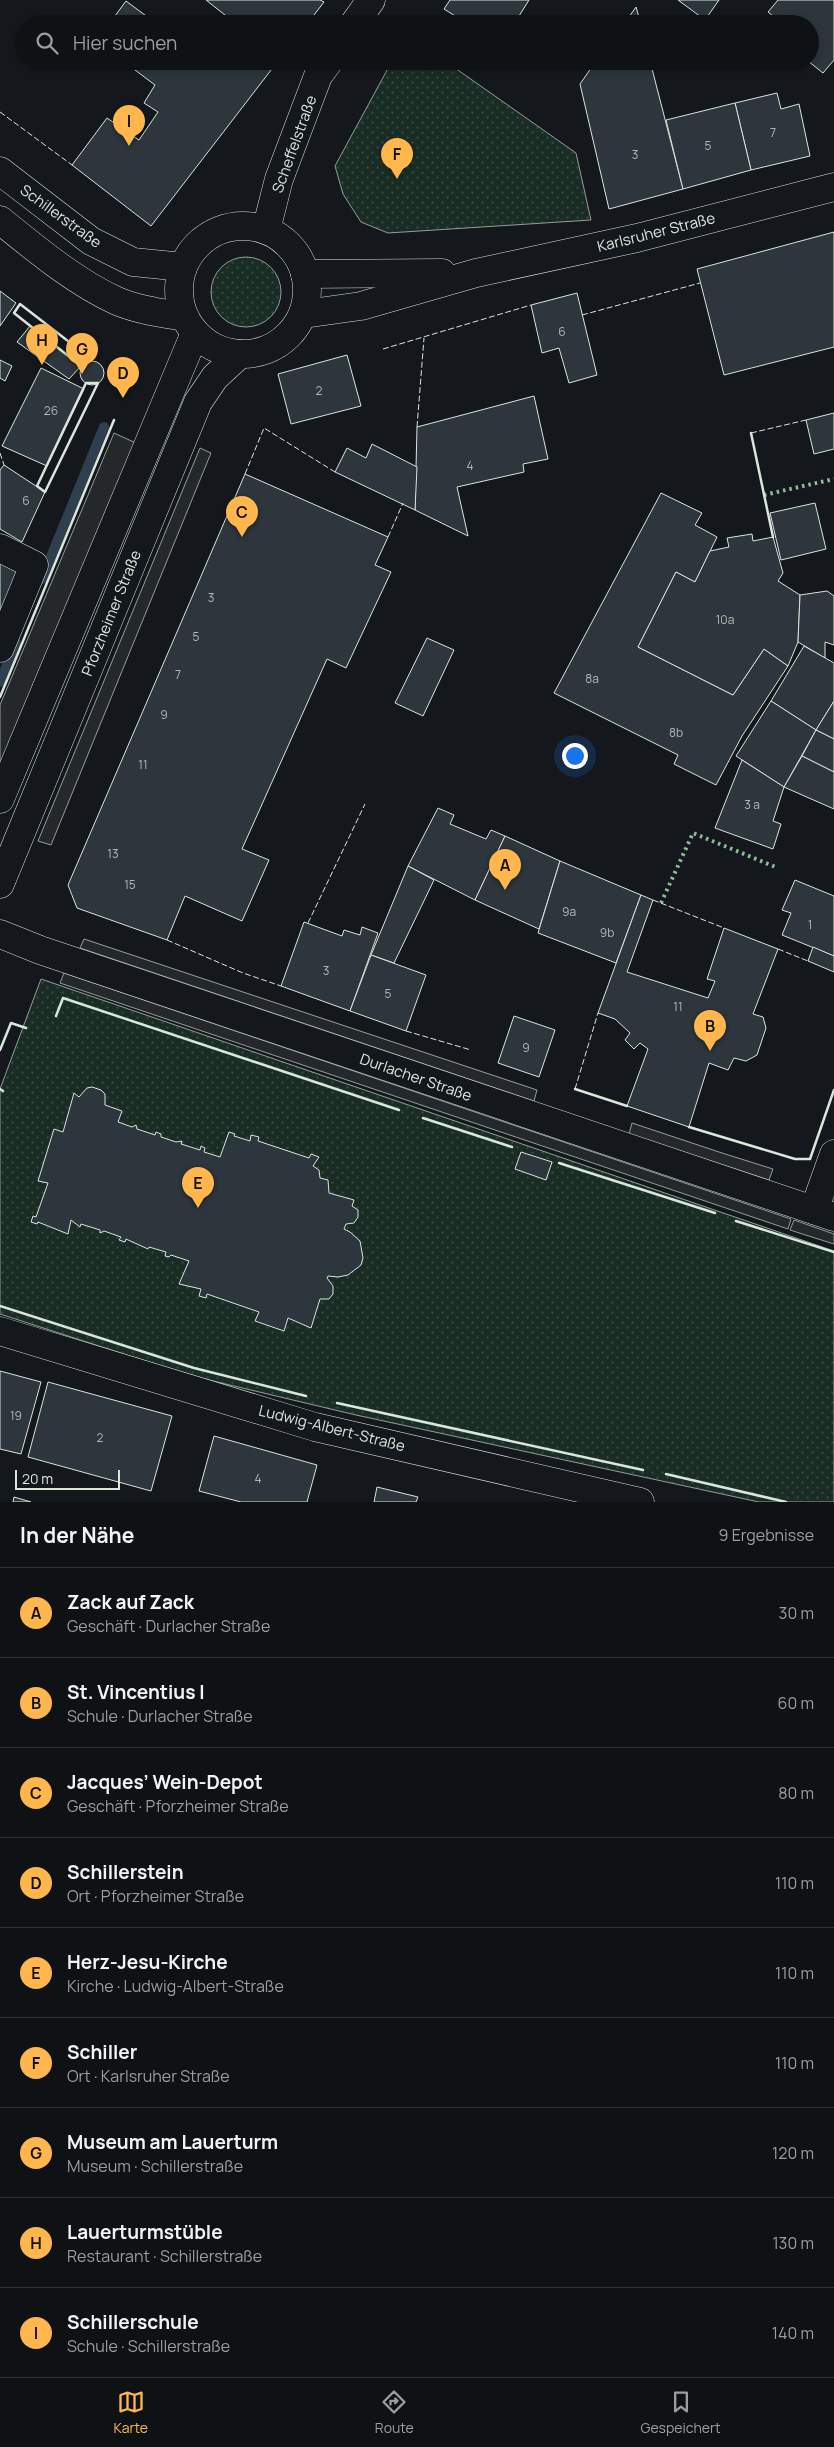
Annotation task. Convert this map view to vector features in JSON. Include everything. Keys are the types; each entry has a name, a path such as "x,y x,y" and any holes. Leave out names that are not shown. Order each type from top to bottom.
{"main road":[{"path":"360,15 371,0"},
{"name":"Scheffelstraße","path":"266,230 279,179 318,76 322,70"},
{"name":"Schillerstraße","path":"0,171 91,242 133,262 183,268"},
{"name":"Karlsruher Straße","path":"304,314 362,306 476,273 637,238 834,187"},
{"path":"0,220 72,275 118,301 190,325 214,348 240,354 264,351 277,344 290,335 304,314 307,294 305,274 297,255 283,240 266,230 246,226 230,227 214,232 201,241 190,253 183,268 178,292 190,325"},
{"name":"Karlsruher Straße","path":"305,274 476,273"},
{"name":"Pforzheimer Straße","path":"0,799 190,325"},
{"name":"Pforzheimer Straße","path":"0,884 198,402 220,372 240,354"},
{"path":"0,548 34,565 0,648"},
{"name":"Durlacher Straße","path":"0,934 68,960 824,1213"},
{"path":"824,1213 834,1154"},
{"name":"Ludwig-Albert-Straße","path":"0,1331 315,1427 638,1502"}],"green space":[{"path":"387,70 458,70 576,153 591,220 388,233 361,222 343,194 335,166"},
{"path":"246,257 259,260 271,267 278,279 281,292 278,305 271,317 259,324 246,327 233,324 221,317 214,305 211,292 214,279 221,267 233,260"},
{"path":"41,979 834,1251 834,1502 759,1502 356,1415 192,1376 0,1314 0,1089"}],"shaded area":[{"path":"114,433 138,444 0,775 0,705"},
{"path":"200,448 211,453 51,845 38,841"},
{"path":"84,939 537,1090 534,1101 80,948"},
{"path":"64,973 791,1219 788,1229 60,983"},
{"path":"632,1123 773,1169 769,1180 629,1134"},
{"path":"794,1220 834,1234 834,1244 790,1230"}],"building":[{"path":"206,0 320,0 324,2 314,15 225,15"},
{"path":"450,0 529,0 520,15 454,15 444,9"},
{"path":"678,0 719,0 708,15 698,15"},
{"path":"778,0 834,0 834,60 823,73 819,70 819,15 772,15 768,12"},
{"path":"126,1 145,15 116,15"},
{"path":"636,7 638,15 630,15"},
{"path":"135,70 271,70 151,226 72,165 107,118 139,140 158,112 144,103 155,85"},
{"path":"590,70 652,70 683,189 609,209 580,84"},
{"path":"777,93 781,109 799,104 810,156 751,170 735,103"},
{"path":"735,103 751,170 683,189 666,120"},
{"path":"834,232 834,347 724,375 697,269"},
{"path":"0,291 16,303 0,326"},
{"path":"577,293 597,375 569,383 559,348 542,353 531,305"},
{"path":"30,326 81,366 69,379 17,342"},
{"path":"347,355 361,406 291,424 278,374"},
{"path":"0,360 12,366 5,381 0,378"},
{"path":"92,361 101,364 104,373 101,382 92,385 83,382 80,373 83,364"},
{"path":"41,368 84,389 47,466 2,446"},
{"path":"534,396 548,459 523,464 524,472 457,487 468,536 415,510 417,427"},
{"path":"834,413 834,449 814,454 806,420"},
{"path":"372,444 417,467 415,510 335,472 347,448 366,458"},
{"path":"4,465 45,492 22,542 0,529 0,470"},
{"path":"245,474 388,537 375,565 391,572 346,668 327,659 242,849 269,860 242,921 185,896 167,940 77,908 68,885"},
{"path":"661,493 702,513 695,525 717,537 695,582 676,572 638,647 733,695 764,649 788,666 742,736 716,785 674,764 678,755 554,693"},
{"path":"815,503 826,549 781,560 770,513"},
{"path":"752,534 753,541 773,537 783,573 778,581 800,595 798,642 788,666 764,649 733,695 638,647 676,572 695,582 710,551 729,547 727,538"},
{"path":"0,561 18,569 0,612"},
{"path":"827,591 834,596 834,645 825,642 825,658 798,642 800,595"},
{"path":"427,638 454,650 423,716 395,703"},
{"path":"804,646 834,663 834,701 816,730 771,701"},
{"path":"771,701 816,730 784,787 736,756"},
{"path":"834,701 834,739 816,730"},
{"path":"816,730 834,739 834,772 802,756"},
{"path":"802,756 834,772 834,809 784,787"},
{"path":"742,760 784,787 773,821 781,824 773,849 715,828"},
{"path":"438,808 454,815 450,824 486,839 491,830 505,836 475,900 408,866"},
{"path":"505,836 560,861 539,929 475,900"},
{"path":"560,861 641,895 616,963 538,933"},
{"path":"408,866 434,880 394,963 371,955"},
{"path":"795,880 834,896 834,956 782,935 791,913 782,910"},
{"path":"641,895 653,900 627,972 708,998 715,981 707,979 724,928 778,949 753,1014 763,1017 766,1028 757,1055 746,1061 734,1058 728,1070 709,1063 689,1127 627,1106 648,1049 640,1043 634,1049 625,1040 630,1033 615,1019 598,1013"},
{"path":"304,922 342,936 344,930 360,935 362,927 378,933 350,1011 281,986"},
{"path":"813,947 834,956 834,972 808,961"},
{"path":"371,955 426,975 406,1031 350,1011"},
{"path":"514,1016 555,1030 539,1077 498,1063"},
{"path":"92,1087 101,1090 105,1094 105,1105 122,1111 118,1122 132,1127 136,1125 137,1129 155,1135 156,1132 161,1134 161,1137 176,1142 182,1141 181,1144 200,1150 201,1146 205,1148 204,1152 220,1157 229,1132 235,1134 234,1136 250,1141 251,1135 259,1137 258,1141 309,1158 311,1154 319,1157 313,1166 319,1170 320,1178 328,1180 329,1193 354,1200 352,1206 358,1210 358,1217 354,1223 346,1224 344,1229 360,1241 363,1258 361,1265 348,1275 328,1276 327,1278 333,1286 333,1294 329,1299 320,1299 311,1328 288,1318 284,1331 255,1321 259,1312 207,1294 206,1298 199,1296 201,1289 179,1284 189,1261 171,1255 169,1257 165,1256 166,1252 149,1247 148,1249 126,1239 125,1242 119,1240 121,1237 104,1231 100,1233 100,1230 81,1224 80,1227 71,1220 68,1234 38,1222 37,1224 31,1222 33,1216 36,1217 48,1183 38,1181 54,1129 63,1132 74,1093 79,1097 87,1088"},
{"path":"521,1152 552,1162 546,1180 515,1169"},
{"path":"0,1371 41,1382 21,1454 0,1449"},
{"path":"48,1382 172,1416 151,1491 28,1457"},
{"path":"214,1436 317,1465 307,1502 241,1502 199,1491"},
{"path":"377,1487 418,1497 416,1502 374,1502"},
{"path":"14,1497 31,1502 13,1502"}],"waterway":[{"path":"42,579 104,427"},
{"path":"0,682 16,643"}],"hedge":[{"path":"764,495 834,479"},
{"path":"661,903 693,833 778,868"}],"fence":[{"path":"0,112 72,165"},
{"path":"582,315 700,283"},
{"path":"383,349 531,305"},
{"path":"417,427 424,338"},
{"path":"751,433 806,420"},
{"path":"245,474 264,428 335,472"},
{"path":"0,453 4,465"},
{"path":"388,537 403,503"},
{"path":"308,923 365,804"},
{"path":"653,900 724,928"},
{"path":"167,940 243,973 281,986"},
{"path":"778,949 808,961"},
{"path":"575,1089 598,1013"},
{"path":"406,1031 471,1050"}],"wall":[{"path":"20,304 90,358 81,366 14,313 20,304"},
{"path":"86,383 98,383 45,492 37,486 86,383"},
{"path":"0,697 114,420"},
{"path":"751,433 773,537"},
{"path":"56,1016 63,998 399,1110"},
{"path":"0,1050 11,1023 26,1028"},
{"path":"575,1089 627,1106"},
{"path":"689,1127 795,1159 810,1159 834,1090"},
{"path":"423,1118 512,1147"},
{"path":"559,1163 715,1213"},
{"path":"736,1221 834,1252"},
{"path":"0,1306 194,1368 306,1396"},
{"path":"337,1403 643,1470"},
{"path":"666,1474 786,1502"}],"place":[{"name":"Schillerschule","path":"129,146"},
{"name":"Schiller","path":"397,179"},
{"name":"Lauerturmstüble","path":"42,365"},
{"name":"Museum am Lauerturm","path":"82,374"},
{"name":"Schillerstein","path":"123,398"},
{"name":"Jacques’ Wein-Depot","path":"242,537"},
{"name":"Zack auf Zack","path":"505,890"},
{"name":"St. Vincentius I","path":"710,1051"},
{"name":"Herz-Jesu-Kirche","path":"198,1208"}]}
